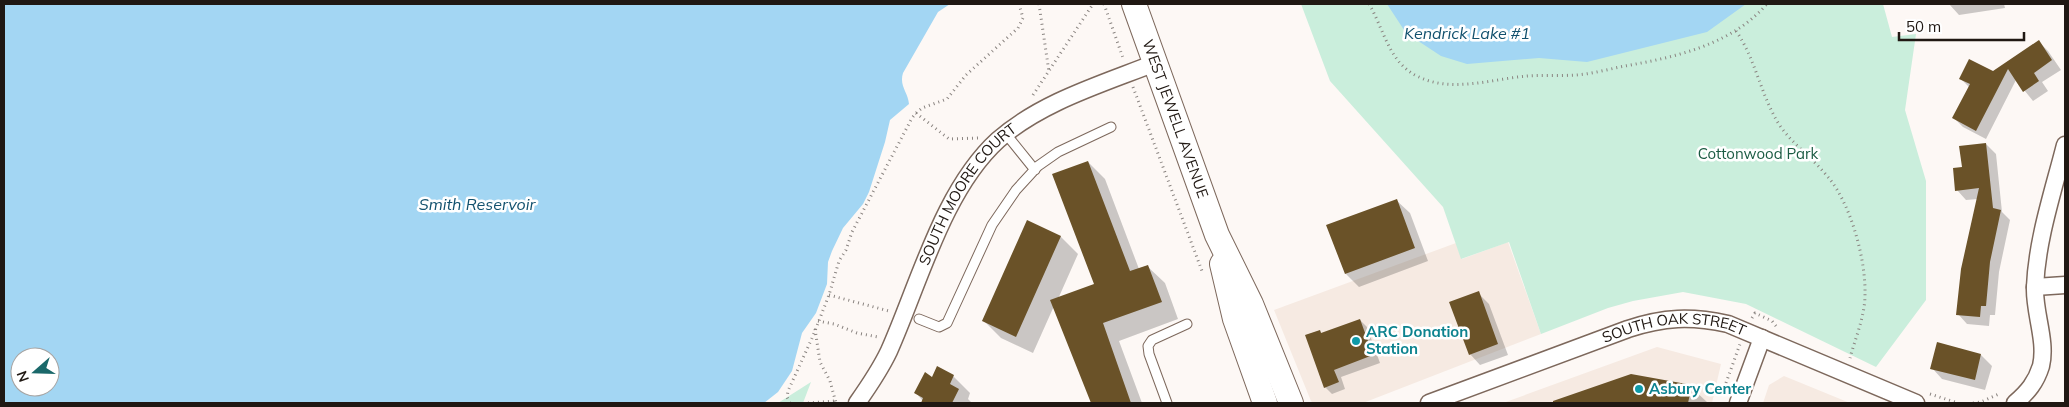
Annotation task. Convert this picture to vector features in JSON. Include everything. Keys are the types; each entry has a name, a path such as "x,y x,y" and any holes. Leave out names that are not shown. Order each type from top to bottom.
{"main road":[{"name":"WEST JEWELL AVENUE","path":"1134,4 1217,235 1251,304 1291,403"},
{"name":"WEST JEWELL AVENUE","path":"1217,235 1224,278 1235,318 1264,403"}],"street":[{"name":"SOUTH MOORE COURT","path":"857,403 873,381 892,344 911,317 954,199 974,167 1002,137 1027,119 1068,98 1155,63"},
{"path":"2015,403 2028,392 2036,380 2041,364 2042,348 2035,287 2045,222 2065,146"},
{"path":"2035,287 2065,286"},
{"name":"SOUTH OAK STREET","path":"1429,403 1647,323 1681,318 1703,319 1728,324 1916,403"},
{"path":"1738,403 1762,338"}],"lane":[{"path":"911,317 939,327 947,323 998,214 1016,190 1035,170 1058,152 1111,127"},
{"path":"1002,137 1035,170"},
{"path":"1167,403 1149,354 1148,346 1152,340 1187,324"}],"path":[{"path":"790,403 787,398 788,392 829,294 839,260 846,250 852,232 916,113 929,104 947,99 966,75 1018,28 1023,18 1019,4"},
{"path":"1039,4 1049,72 1093,4"},
{"path":"1104,4 1123,56"},
{"path":"1369,4 1396,59 1417,77 1437,84 1458,84 1528,76 1579,75 1676,57 1706,46 1736,30 1754,19 1767,4"},
{"path":"1736,30 1747,46 1776,119 1787,137 1818,165 1830,179 1848,210 1864,275 1865,297 1849,360"},
{"path":"1138,100 1203,274"},
{"path":"916,113 948,139 1002,137"},
{"path":"829,294 911,317"},
{"path":"818,321 834,324 857,333 876,336 892,344"},
{"path":"808,403 835,402 830,381 820,362 815,329"},
{"path":"1973,403 1998,396 2005,390"}],"shaded area":[{"path":"1508,242 1541,334 1363,403 1313,403 1311,401 1274,310 1456,243 1462,259"},
{"name":"Asbury Center","path":"1657,347 1721,364 1712,403 1503,403"},
{"path":"1784,376 1850,403 1763,403 1769,385"}],"green space":[{"name":"Cottonwood Park","path":"1301,4 1883,4 1892,37 1916,34 1905,110 1926,181 1926,300 1876,367 1746,304 1683,292 1633,301 1608,308 1541,334 1509,242 1461,259 1443,207 1330,81"},
{"path":"811,382 803,403 778,403"}],"water":[{"name":"Smith Reservoir","path":"4,4 950,4 938,12 903,73 902,82 909,104 890,120 869,192 863,204 843,228 832,251 828,262 827,284 816,313 802,333 792,371 778,392 764,403 4,403"},
{"name":"Kendrick Lake #1","path":"1387,4 1746,4 1707,32 1587,62 1539,58 1467,64 1441,56 1406,33"}],"building":[{"path":"2039,40 2052,60 2034,73 2039,81 2023,92 2008,69 1976,131 1952,118 1970,84 1959,79 1969,59 1993,71"},
{"path":"1986,143 1993,208 2001,210 1990,262 1986,306 1981,306 1980,317 1956,315 1961,269 1979,188 1955,191 1953,168 1962,167 1959,146"},
{"path":"1088,161 1130,271 1148,265 1162,302 1103,323 1131,403 1091,403 1050,300 1094,284 1052,174"},
{"path":"1397,199 1415,248 1345,274 1326,225"},
{"path":"1027,220 1061,236 1016,337 982,321"},
{"path":"1479,291 1498,344 1469,355 1449,302"},
{"path":"1360,319 1373,355 1334,370 1339,382 1324,388 1305,335 1320,330 1321,333"},
{"path":"1937,342 1981,354 1975,380 1930,369"},
{"path":"937,366 954,375 950,384 959,389 952,403 921,403 923,398 914,393 925,372 932,377"},
{"name":"Asbury Center","path":"1631,374 1692,385 1688,403 1553,403 1553,401"}],"place":[{"name":"ARC Donation Station","path":"1356,341"},
{"name":"Asbury Center","path":"1639,389"}]}
